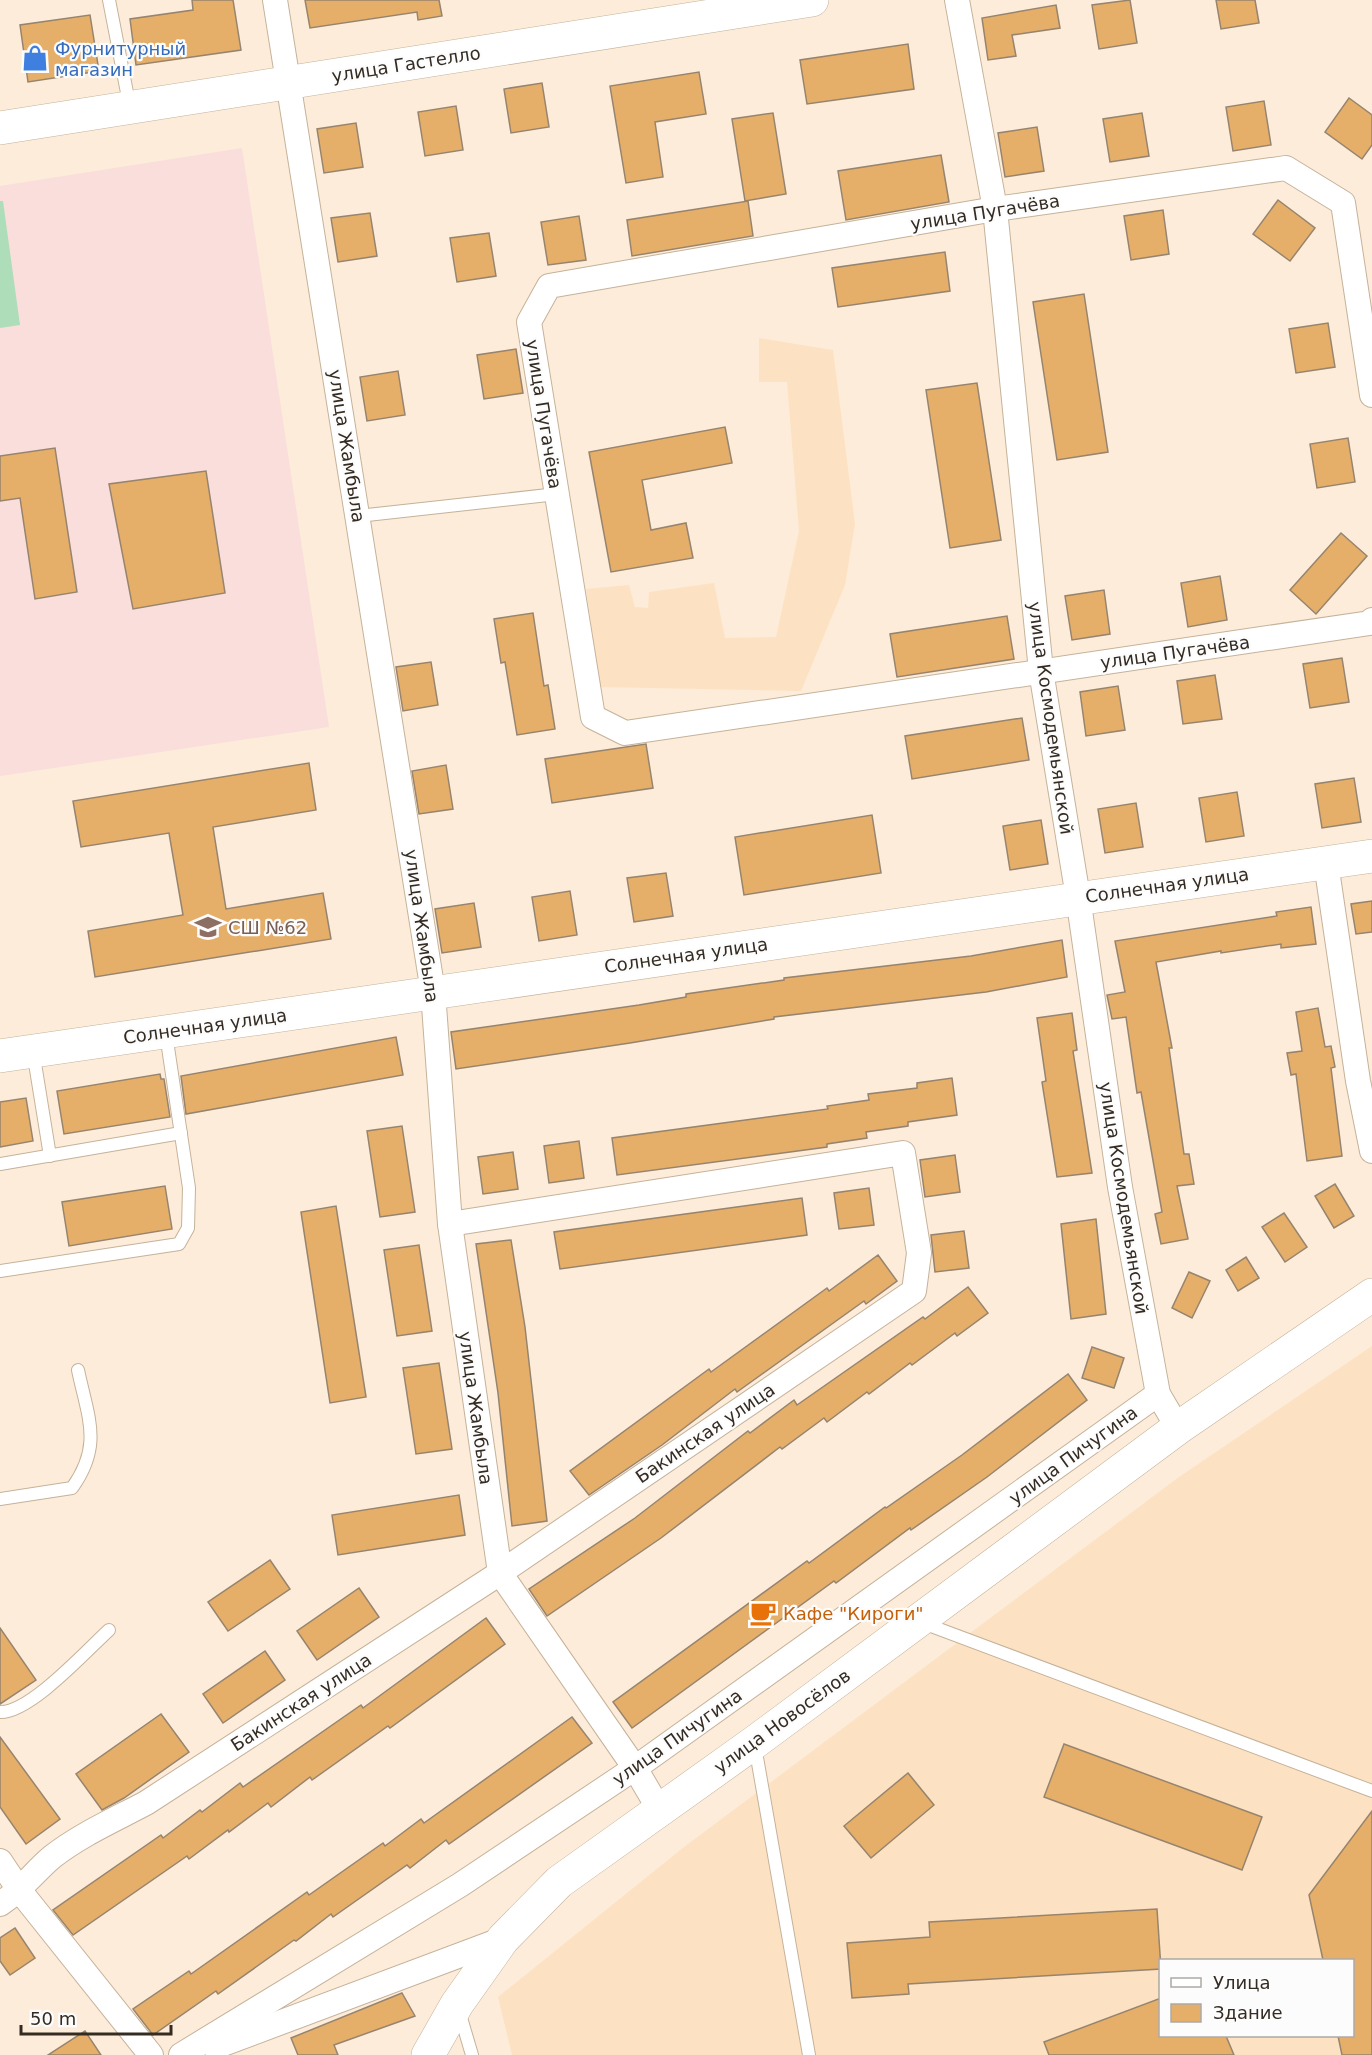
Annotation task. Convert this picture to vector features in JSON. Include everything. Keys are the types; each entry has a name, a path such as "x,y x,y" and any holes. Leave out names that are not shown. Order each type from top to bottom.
{"street":[{"name":"улица Жамбыла","path":"274,0 433,992 450,1224 500,1573 635,1768 659,1809"},
{"name":"улица Гастелло","path":"0,128 289,83 752,5 812,0"},
{"name":"улица Космодемьянской","path":"957,0 994,209 1041,671 1078,897 1120,1187 1158,1394 1178,1428"},
{"name":"улица Пугачёва","path":"1372,395 1343,203 1286,168 994,209 549,286 529,322 593,717 625,734 1370,623 1372,620"},
{"name":"Солнечная улица","path":"0,1056 1078,897 1372,856"},
{"path":"1326,863 1358,1081 1372,1151"},
{"name":"Бакинская улица","path":"0,1904 20,1891 51,1858 89,1833 146,1803 500,1573 914,1291 919,1252 903,1153 450,1224"},
{"path":"1178,1428 1372,1295"},
{"name":"улица Пичугина","path":"181,2055 460,1885 635,1768 1158,1394"},
{"name":"улица Новосёлов","path":"428,2055 457,2004 503,1939 559,1882 755,1742 1178,1428"},
{"path":"0,1861 20,1891 152,2055"},
{"path":"194,2055 503,1939"}],"lane":[{"path":"109,0 129,108"},
{"path":"358,516 557,494"},
{"path":"0,1271 179,1244 188,1228 189,1188 166,1032"},
{"path":"33,1051 50,1156"},
{"path":"0,1164 181,1133"},
{"path":"0,1499 72,1488 84,1471 90,1456 91,1433 78,1370"},
{"path":"916,1621 1372,1791"},
{"path":"0,1712 10,1712 35,1696 109,1630"},
{"path":"755,1742 809,2055"},
{"path":"457,2004 472,2055"}],"shaded area":[{"path":"242,148 329,727 0,776 0,186"},
{"path":"759,338 833,350 855,524 845,585 801,691 600,687 586,589 629,585 635,607 648,608 649,592 714,583 725,638 776,637 799,531 787,382 759,382"},
{"path":"1372,1346 1372,2055 512,2055 498,1997 684,1847 1179,1477"}],"green space":[{"path":"0,201 3,201 20,325 0,328"}],"building":[{"path":"192,0 233,0 241,50 136,65 130,19 193,10"},
{"path":"305,0 439,0 442,16 418,20 417,12 310,28"},
{"path":"1130,0 1137,43 1099,49 1092,5"},
{"path":"1216,0 1255,0 1259,23 1221,29"},
{"path":"1056,5 1060,28 1012,35 1016,56 988,60 982,18"},
{"path":"90,15 99,71 28,82 20,25"},
{"path":"908,44 914,89 807,104 800,60"},
{"path":"699,72 706,114 655,122 663,177 626,183 610,86"},
{"path":"542,83 549,127 511,133 504,89"},
{"path":"1349,98 1372,115 1372,145 1362,159 1325,132"},
{"path":"1264,101 1271,145 1233,151 1226,107"},
{"path":"456,106 463,150 425,156 418,112"},
{"path":"773,113 786,194 745,201 732,119"},
{"path":"1142,113 1149,156 1110,162 1103,119"},
{"path":"356,123 363,167 324,173 317,129"},
{"path":"1037,127 1044,171 1005,177 998,133"},
{"path":"941,155 949,202 846,220 838,171"},
{"path":"1278,200 1315,228 1290,261 1253,234"},
{"path":"748,201 753,236 632,256 627,220"},
{"path":"1163,210 1169,254 1131,260 1124,216"},
{"path":"370,213 377,256 338,262 331,218"},
{"path":"579,216 586,260 548,265 541,222"},
{"path":"489,233 496,276 457,282 450,238"},
{"path":"945,252 950,291 838,307 832,268"},
{"path":"1084,294 1108,452 1057,460 1033,302"},
{"path":"1328,323 1335,367 1296,373 1289,329"},
{"path":"516,349 523,393 484,399 477,355"},
{"path":"398,371 405,415 367,421 360,377"},
{"path":"977,383 1001,540 950,548 926,390"},
{"path":"725,427 732,463 642,480 651,530 686,523 693,558 611,572 589,452"},
{"path":"1348,438 1355,482 1317,488 1310,444"},
{"path":"55,448 77,592 35,599 20,498 0,501 0,456"},
{"path":"206,471 225,593 133,609 109,484"},
{"path":"1341,533 1367,556 1316,614 1290,590"},
{"path":"1220,576 1227,620 1188,627 1181,583"},
{"path":"1104,590 1110,634 1072,640 1065,596"},
{"path":"533,613 544,686 548,685 555,729 517,735 505,662 501,663 494,619"},
{"path":"1007,616 1014,659 897,677 890,634"},
{"path":"1342,658 1349,702 1310,708 1303,664"},
{"path":"431,662 438,705 403,711 396,667"},
{"path":"1215,675 1222,719 1183,724 1177,681"},
{"path":"1118,686 1125,730 1086,736 1080,692"},
{"path":"1022,718 1029,760 912,779 905,736"},
{"path":"646,744 653,788 552,803 545,759"},
{"path":"309,763 316,810 213,827 226,909 323,893 331,939 95,977 88,931 183,915 169,833 81,847 73,801"},
{"path":"446,765 453,809 419,814 412,771"},
{"path":"1354,778 1361,822 1322,828 1315,784"},
{"path":"1237,792 1244,836 1206,842 1199,798"},
{"path":"1136,803 1143,847 1105,853 1098,809"},
{"path":"872,815 881,873 744,895 735,837"},
{"path":"1041,820 1048,864 1010,870 1003,826"},
{"path":"666,873 673,916 634,922 627,878"},
{"path":"570,891 577,935 539,941 532,897"},
{"path":"1372,901 1372,932 1356,934 1351,904"},
{"path":"474,903 481,947 442,953 435,909"},
{"path":"1311,907 1316,944 1281,948 1281,944 1156,962 1172,1048 1169,1048 1184,1154 1189,1154 1194,1184 1177,1186 1188,1239 1161,1244 1155,1214 1162,1212 1141,1092 1137,1093 1126,1017 1112,1019 1107,995 1125,992 1115,941 1277,916 1276,912"},
{"path":"1062,940 1067,977 986,992 774,1017 774,1019 630,1043 456,1069 451,1032 639,1005 686,997 686,994 784,980 784,978 971,956"},
{"path":"1318,1008 1325,1047 1331,1046 1335,1067 1331,1068 1342,1156 1307,1161 1296,1074 1291,1075 1287,1053 1302,1051 1296,1012"},
{"path":"1072,1013 1077,1050 1073,1051 1092,1173 1057,1177 1042,1082 1046,1081 1037,1018"},
{"path":"396,1037 403,1075 186,1114 181,1076"},
{"path":"160,1074 161,1079 164,1079 170,1117 64,1134 57,1091"},
{"path":"952,1078 957,1115 908,1122 908,1126 866,1132 867,1138 827,1144 827,1147 617,1175 612,1138 828,1109 827,1106 869,1100 868,1094 917,1088 917,1083"},
{"path":"26,1098 33,1141 0,1147 0,1102"},
{"path":"402,1126 415,1212 380,1217 367,1131"},
{"path":"579,1141 584,1178 549,1183 544,1146"},
{"path":"513,1152 518,1189 483,1194 478,1157"},
{"path":"955,1155 960,1192 925,1197 920,1160"},
{"path":"1335,1184 1354,1216 1334,1228 1315,1196"},
{"path":"165,1186 172,1229 69,1246 62,1202"},
{"path":"869,1188 874,1225 839,1229 834,1193"},
{"path":"802,1198 807,1235 560,1269 554,1232"},
{"path":"336,1206 366,1397 330,1403 301,1212"},
{"path":"1284,1213 1307,1247 1285,1262 1262,1227"},
{"path":"1096,1219 1106,1314 1071,1319 1061,1224"},
{"path":"964,1231 969,1268 935,1272 931,1235"},
{"path":"511,1240 525,1327 547,1521 512,1526 498,1393 476,1244"},
{"path":"419,1245 432,1331 397,1336 384,1250"},
{"path":"878,1255 897,1281 866,1304 864,1301 737,1392 735,1389 662,1445 589,1495 570,1471 709,1369 711,1372 827,1288 829,1291"},
{"path":"1246,1257 1259,1278 1238,1291 1226,1270"},
{"path":"1189,1272 1210,1281 1192,1318 1172,1308"},
{"path":"968,1287 988,1313 957,1336 955,1333 912,1365 910,1363 869,1394 867,1392 827,1422 824,1418 782,1449 780,1447 661,1538 547,1616 529,1589 635,1518 748,1431 750,1433 794,1400 797,1405 923,1317 925,1319"},
{"path":"1092,1347 1124,1358 1114,1388 1082,1378"},
{"path":"439,1363 452,1449 416,1454 403,1368"},
{"path":"1068,1374 1087,1400 987,1477 911,1530 910,1528 836,1583 834,1581 632,1728 613,1702 807,1561 809,1563 885,1507 962,1455"},
{"path":"459,1495 465,1535 338,1555 332,1515"},
{"path":"270,1560 290,1589 228,1631 208,1602"},
{"path":"359,1588 379,1617 317,1660 297,1631"},
{"path":"486,1618 505,1644 390,1728 388,1726 312,1780 310,1777 271,1807 268,1803 229,1832 228,1830 189,1859 187,1856 73,1935 53,1910 161,1835 163,1838 200,1810 202,1812 240,1783 243,1787 361,1705 363,1708"},
{"path":"0,1628 36,1680 0,1704"},
{"path":"265,1651 285,1680 223,1723 203,1694"},
{"path":"161,1714 189,1752 124,1798 102,1810 76,1774"},
{"path":"572,1717 592,1743 449,1844 446,1840 410,1868 407,1865 333,1917 331,1914 296,1941 294,1940 218,1994 216,1991 153,2035 133,2009 189,1971 191,1974 307,1892 309,1895 383,1843 385,1846 421,1819 424,1823"},
{"path":"0,1737 60,1819 26,1844 0,1807"},
{"path":"1064,1744 1262,1817 1242,1870 1044,1797"},
{"path":"908,1773 934,1805 871,1858 844,1826"},
{"path":"1372,1811 1372,2055 1342,2055 1338,2037 1354,2037 1354,1959 1323,1959 1309,1895"},
{"path":"1157,1909 1159,1969 908,1984 909,1994 852,1998 847,1943 930,1937 929,1922"},
{"path":"15,1928 35,1958 10,1975 0,1961 0,1938"},
{"path":"402,1993 415,2016 334,2045 338,2055 298,2055 291,2038"},
{"path":"1159,1999 1159,2037 1226,2037 1234,2055 1049,2055 1044,2042"},
{"path":"85,2031 101,2055 48,2055"}],"place":[{"name":"Фурнитурный магазин","path":"35,58"},
{"name":"СШ №62","path":"208,927"},
{"name":"Кафе \"Кироги\"","path":"763,1613"}]}
